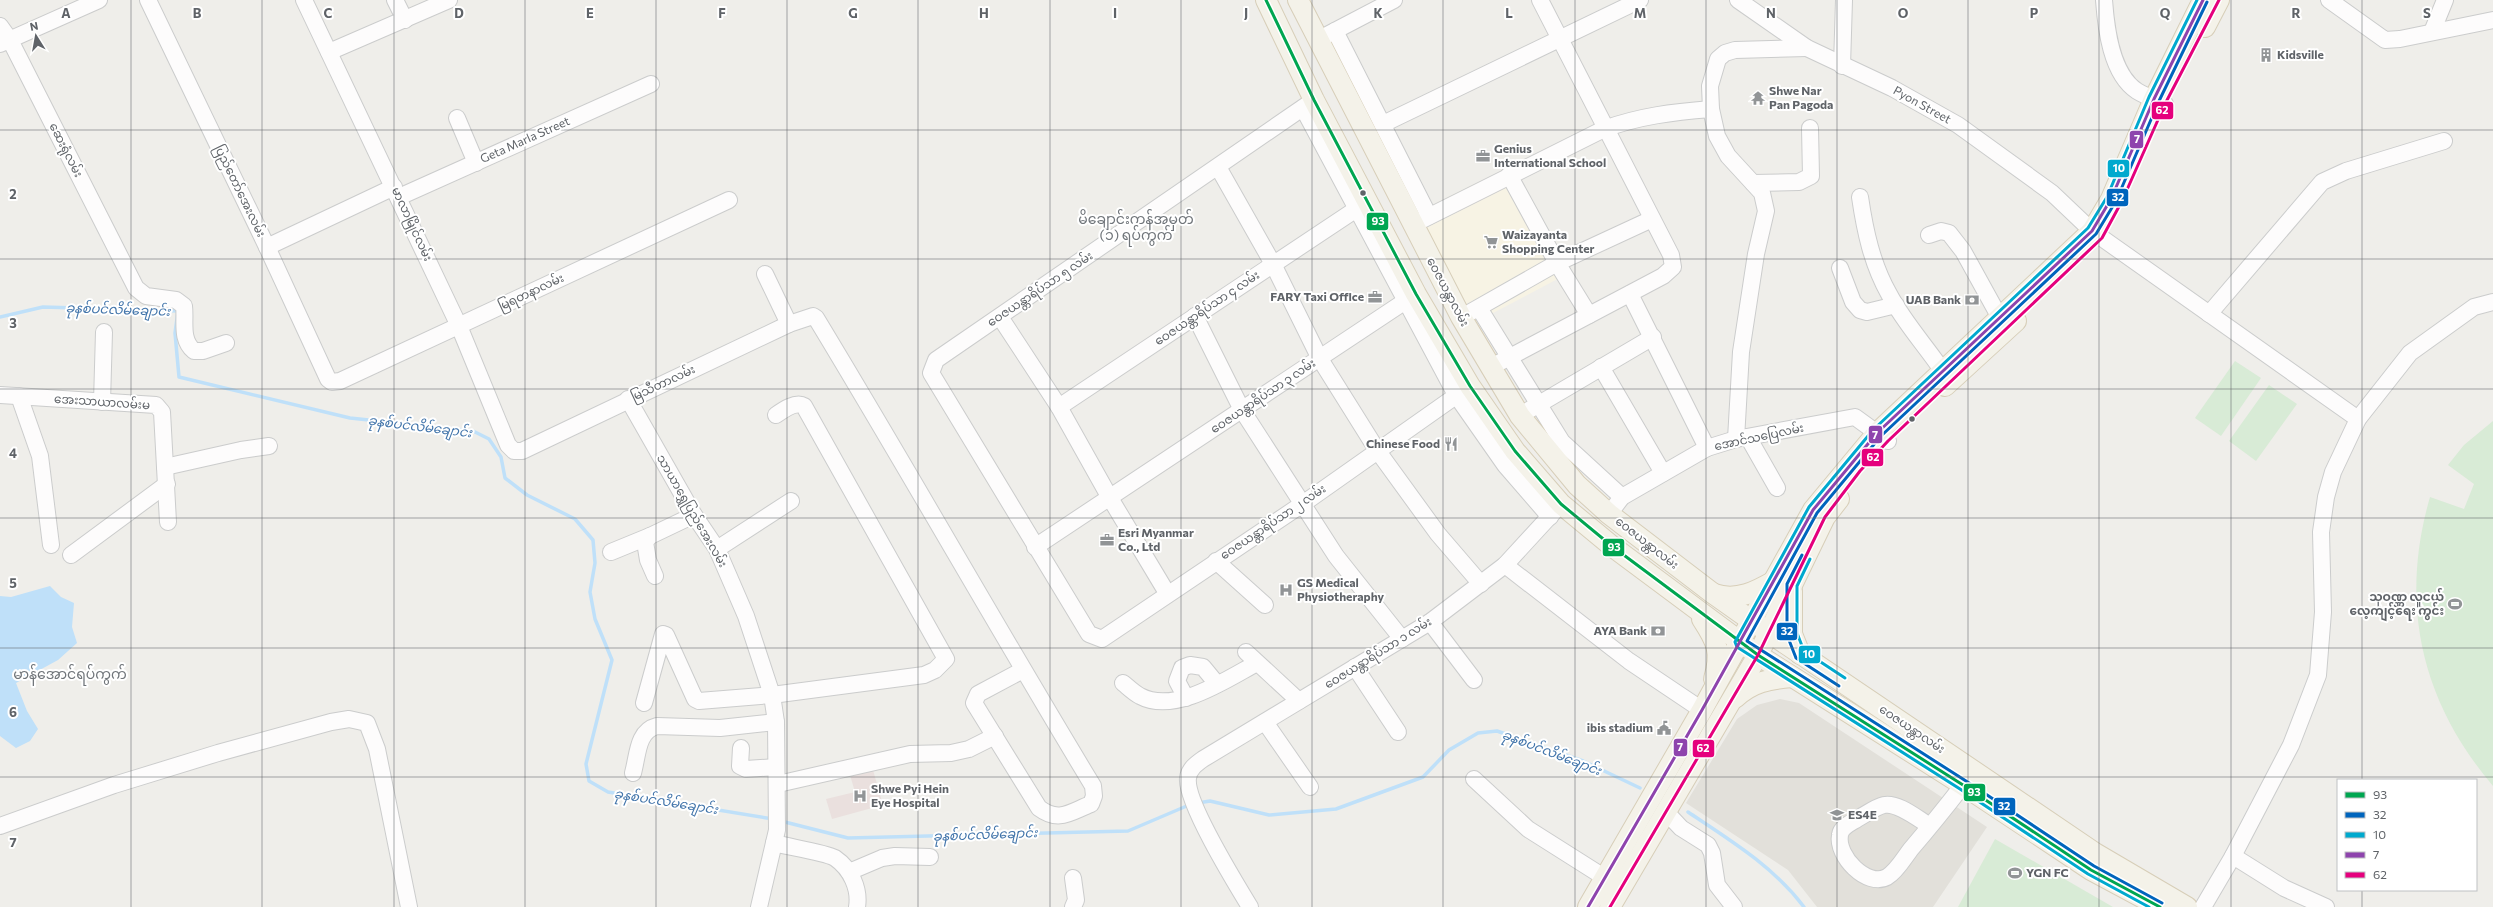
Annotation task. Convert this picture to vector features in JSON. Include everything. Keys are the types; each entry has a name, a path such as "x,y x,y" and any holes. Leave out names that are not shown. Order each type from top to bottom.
{"main road":[{"name":"ဝေဇယန္တာလမ်း","path":"1266,0 1309,104 1410,298 1463,391 1493,422 1534,475 1555,510 1696,609 1758,655 1963,785 2090,870 2160,907"},
{"name":"ဝေဇယန္တာလမ်း","path":"1298,0 1317,41 1420,220 1461,318 1517,412 1577,485 1609,514 1752,622 1769,632 2095,853 2187,907"},
{"path":"1612,896 1705,706 1752,622 1784,583 1825,517 1860,471 1883,437 1942,370 1977,349 2097,235 2122,201 2160,102 2203,0"},
{"path":"2160,102 2218,0"},
{"path":"1883,437 1951,380 2000,318 2059,271"},
{"path":"1493,422 1517,412"},
{"path":"1711,592 1719,596 1747,595 1784,583"},
{"path":"1588,907 1612,896 1666,812 1758,655 1769,632 1784,583"},
{"path":"1784,583 1792,634 1800,654"},
{"path":"1696,609 1718,647 1719,663 1705,706"},
{"path":"1728,704 1746,687 1764,680 1792,676"}],"street":[{"path":"5,42 99,0"},
{"name":"ပြည်တော်အေးလမ်း","path":"148,0 267,247 328,379 332,382"},
{"name":"မာလာမြိုင်လမ်း","path":"304,0 397,192 459,326 508,444 514,451"},
{"path":"395,0 405,20"},
{"path":"329,52 449,0"},
{"path":"1317,41 1394,0"},
{"path":"1491,367 1663,276 1673,267 1670,255 1604,129 1540,0"},
{"path":"1383,124 1640,0"},
{"name":"Pyon Street","path":"1738,0 1807,48 1842,66 1892,88 1958,125 2052,193 2097,235 2358,419"},
{"path":"1842,66 1844,0"},
{"path":"2104,0 2107,35 2124,79 2137,91 2160,102"},
{"path":"2329,0 2385,40 2493,20"},
{"path":"2432,32 2445,0"},
{"name":"ဆေးရုံလမ်း","path":"0,26 5,42 136,288 146,296 176,300 184,306 184,331 187,342 194,350 203,351 226,343"},
{"path":"1335,31 1383,124 1420,220 1604,129 1634,118 1663,112 1711,109"},
{"path":"1777,488 1742,438 1741,352 1756,254 1766,211 1762,193 1728,156 1717,136 1711,109 1710,86 1718,59 1725,53 1735,50 1807,48"},
{"name":"Geta Marla Street","path":"267,247 397,192 476,163 651,84"},
{"name":"ဝေဇယန္တာရိပ်သာ ၅ လမ်း","path":"1035,547 931,373 936,360 1309,104"},
{"path":"457,118 476,163"},
{"path":"1753,183 1799,182 1811,176 1810,128"},
{"path":"2209,314 2322,182 2346,171 2444,141"},
{"path":"1218,167 1273,264 1320,359 1377,450 1438,534 1481,584"},
{"path":"1509,175 1557,263 1589,315"},
{"path":"1860,197 1866,232 1878,270 1896,305 1942,370"},
{"name":"မြရတနာလမ်း","path":"332,382 340,382 729,200"},
{"name":"ဝေဇယန္တာရိပ်သာ ၄ လမ်း","path":"1059,407 1362,205"},
{"path":"1461,318 1557,263 1652,219"},
{"path":"1929,235 1941,231 1948,233 1963,251 2000,318"},
{"path":"1840,268 1853,302 1860,310 1867,312 1896,305"},
{"path":"765,274 789,324"},
{"path":"1630,294 1653,337 1707,448"},
{"name":"ဝေဇယန္တာရိပ်သာ ၃ လမ်း","path":"1035,547 1410,298"},
{"path":"2203,907 2233,856 2291,745 2318,675 2323,612 2321,532 2326,496 2333,472 2358,419 2410,353 2474,307 2493,302"},
{"path":"1478,308 1562,442 1622,497"},
{"name":"မြသီတာလမ်း","path":"514,451 522,451 628,399 789,324 812,316 816,318 912,476 1023,670"},
{"path":"1195,316 1242,410 1304,502 1336,556 1402,638"},
{"path":"1000,317 1059,407 1110,498 1167,593"},
{"path":"102,402 104,332"},
{"path":"1517,412 1538,404 1653,337"},
{"path":"1601,367 1663,473"},
{"path":"1463,391 1505,465 1555,510"},
{"name":"ဝေဇယန္တာရိပ်သာ ၂ လမ်း","path":"1035,547 1089,634 1102,639 1167,593 1304,502 1463,391"},
{"name":"အေးသာယာလမ်းမ","path":"0,395 156,405 160,408 162,412 168,522"},
{"path":"19,396 40,456 51,545"},
{"name":"သာယာရွှေပြည်အေးလမ်း","path":"628,399 694,515 717,549 746,616 772,695 776,722 778,812 775,837 759,907"},
{"path":"644,703 663,634 666,635 695,699 703,701 772,695 924,675 935,670 946,659 804,406 799,404 776,415"},
{"name":"အောင်သပြေလမ်း","path":"1609,514 1622,497 1663,473 1707,448 1742,438 1855,418 1883,437"},
{"path":"165,467 241,450 270,446"},
{"path":"71,555 167,484"},
{"path":"717,549 790,501"},
{"name":"ဝေဇယန္တာရိပ်သာ ၁ လမ်း","path":"1250,907 1201,818 1192,795 1188,778 1191,768 1430,622 1505,565 1555,510"},
{"path":"611,552 650,536 694,515"},
{"path":"650,536 645,542 655,576"},
{"path":"1216,561 1265,605"},
{"path":"1505,565 1629,661 1705,706"},
{"path":"1430,622 1474,680"},
{"path":"1123,683 1140,697 1156,700 1186,698 1217,684 1251,658 1299,701"},
{"path":"1186,698 1177,681 1182,668 1190,665 1204,667 1217,684"},
{"path":"1355,667 1398,732"},
{"path":"1023,670 1093,786 1094,796 1092,804 1057,817 1049,816 1039,808 974,704 976,698 1023,670"},
{"path":"0,826 114,785 218,753 331,722 349,719 367,723 377,749 409,907"},
{"path":"634,773 643,733 648,728 657,726 726,727 776,722"},
{"path":"1265,722 1310,787"},
{"path":"778,784 910,754 951,753 963,751 995,736"},
{"path":"741,748 740,766 746,769 776,767"},
{"path":"1474,779 1528,829 1612,896"},
{"path":"1930,826 1894,806 1884,805 1845,827 1840,835 1840,842 1844,853 1857,870 1865,876 1878,880 1893,872 1963,785"},
{"path":"1666,812 1681,828 1708,845 1712,853 1717,885 1734,907"},
{"path":"775,837 834,858 848,872 856,886 858,899 857,907"},
{"path":"848,872 882,858 895,856 930,857"},
{"path":"2233,856 2284,888 2326,907"},
{"path":"1073,878 1076,900 1073,907"}],"shaded area":[{"path":"1511,166 1569,273 1476,322 1418,212"},
{"name":"ES4E","path":"1780,699 1799,703 1987,827 1933,907 1817,907 1788,870 1686,803 1737,719 1757,705"},
{"name":"Shwe Pyi Hein Eye Hospital","path":"873,770 883,805 832,819 826,799 855,792 850,775"}],"green space":[{"path":"2235,361 2261,378 2221,436 2195,418"},
{"path":"2269,385 2297,404 2256,461 2229,441"},
{"name":"သုဝဏ္ဏ လူငယ် လေ့ကျင့်ရေး ကွင်း","path":"2493,421 2493,786 2468,754 2448,720 2433,685 2423,650 2417,613 2417,575 2421,537 2430,497 2464,509 2474,484 2448,465 2464,445"},
{"name":"YGN FC","path":"1995,839 2113,907 1958,907"}],"water":[{"path":"50,586 61,597 74,603 72,627 77,643 58,660 16,683 27,711 38,729 30,741 16,748 0,736 0,596 11,597"}],"waterway":[{"name":"ခုနစ်ပင်လိမ်ချောင်း","path":"0,317 43,307 178,311 175,333 179,377 350,418 473,431 489,439 501,457 505,478 527,495 575,519 593,540 595,563 590,592 595,619 612,660 586,764 589,781 608,792 773,819"},
{"name":"ခုနစ်ပင်လိမ်ချောင်း","path":"1198,803 1210,801 1269,815 1336,809 1423,777 1449,750 1478,733 1497,731 1583,761 1640,788"},
{"name":"ခုနစ်ပင်လိမ်ချောင်း","path":"781,821 848,838 1128,831 1189,805"},
{"name":"ခုနစ်ပင်လိမ်ချောင်း","path":"1688,812 1765,866 1792,892 1804,907"}],"transit line":[{"name":"93","path":"1266,0 1314,100 1416,294 1470,386 1515,451 1561,504 1613,547 1758,655 1963,785 2091,870 2160,907"},
{"name":"10","path":"2149,907 2088,874 1960,789 1737,647 1735,642 1809,507 1873,430 2088,228 2107,197 2149,97 2197,0"},
{"name":"7","path":"1588,907 1702,710 1813,510 1877,433 2092,231 2111,199 2154,99 2203,0"},
{"name":"62","path":"1610,907 1758,655 1825,517 1860,471 1888,441 2102,238 2122,201 2165,104 2219,0"},
{"name":"32","path":"2162,903 2094,866 1966,781 1747,641 1817,513 1881,436 2096,234 2116,201 2159,101 2207,2"},
{"name":"32","path":"1802,555 1787,584 1787,635 1796,658 1839,686"},
{"name":"10","path":"1810,559 1797,586 1797,633 1804,651 1845,678"}],"place":[{"name":"Kidsville","path":"2266,55"},
{"name":"Shwe Nar Pan Pagoda","path":"1758,98"},
{"name":"Genius International School","path":"1483,156"},
{"name":"Waizayanta Shopping Center","path":"1491,242"},
{"name":"FARY Taxi Office","path":"1375,297"},
{"name":"UAB Bank","path":"1972,300"},
{"name":"Chinese Food","path":"1451,444"},
{"name":"Esri Myanmar Co., Ltd","path":"1107,540"},
{"name":"GS Medical Physiotheraphy","path":"1286,590"},
{"name":"သုဝဏ္ဏ လူငယ် လေ့ကျင့်ရေး ကွင်း","path":"2455,604"},
{"name":"AYA Bank","path":"1658,631"},
{"name":"ibis stadium","path":"1664,728"},
{"name":"Shwe Pyi Hein Eye Hospital","path":"860,796"},
{"name":"ES4E","path":"1837,815"},
{"name":"YGN FC","path":"2015,873"}],"district":[{"name":"မိချောင်းကန်အမှတ် (၁) ရပ်ကွက်","path":"1136,228"},
{"name":"မာန်အောင်ရပ်ကွက်","path":"70,674"}]}
